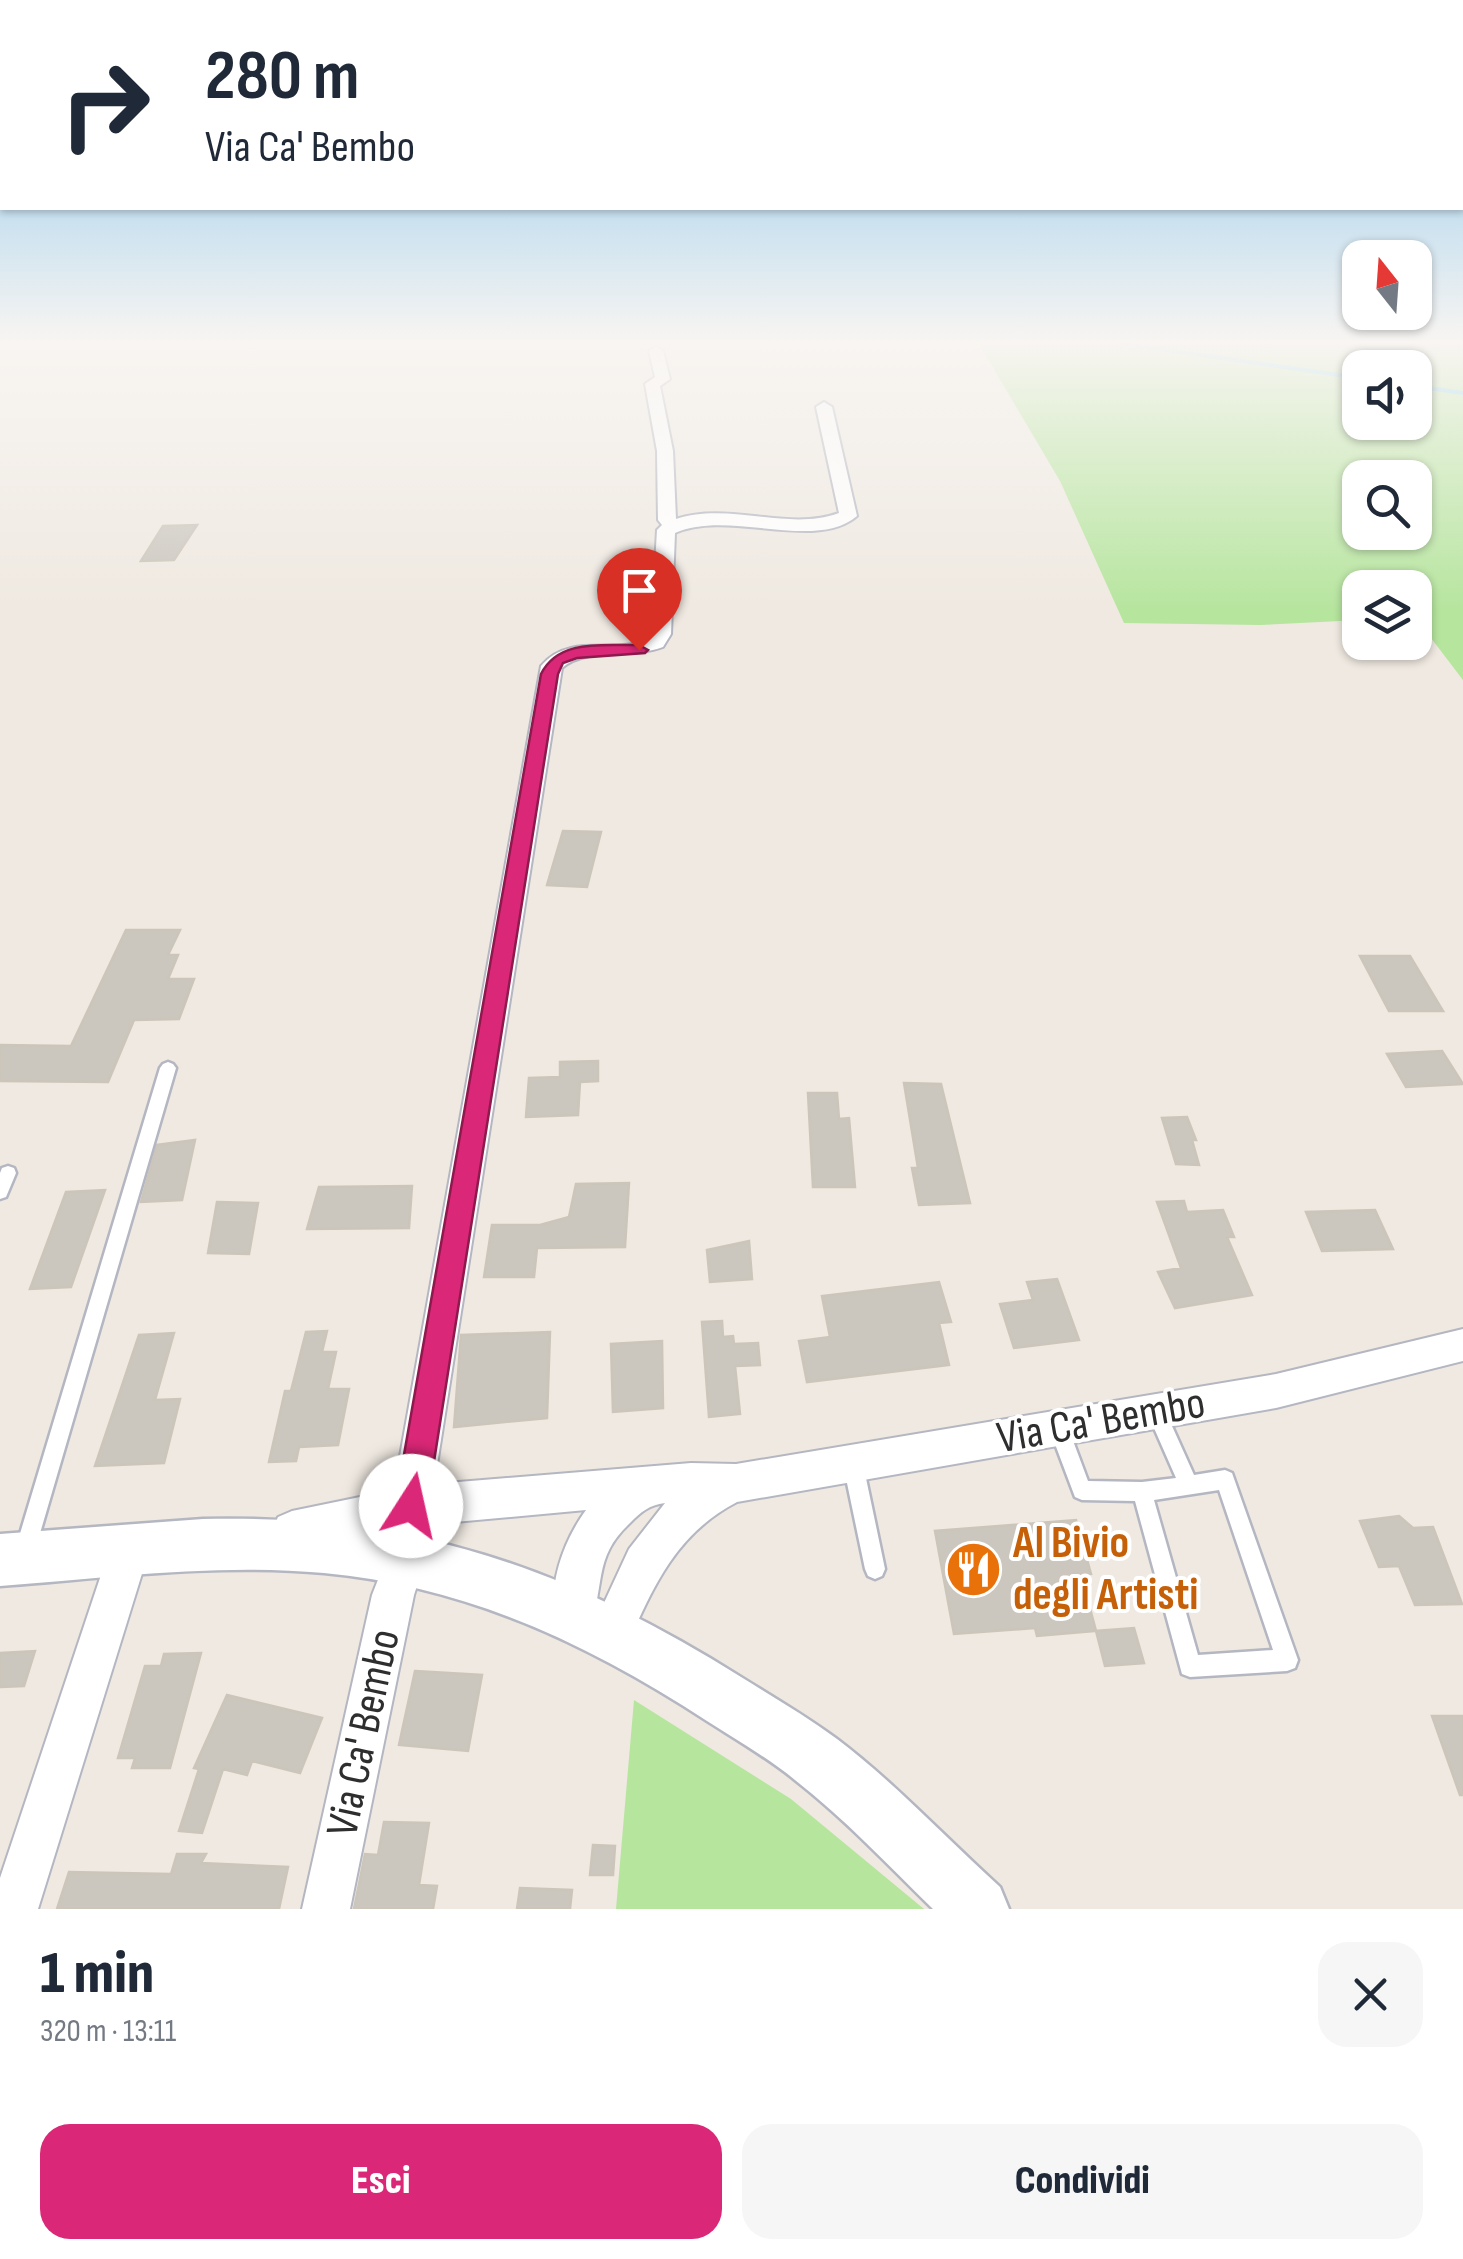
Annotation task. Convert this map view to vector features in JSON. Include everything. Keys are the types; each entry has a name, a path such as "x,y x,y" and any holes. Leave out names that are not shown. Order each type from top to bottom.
{"street":[{"path":"662,433 666,520 673,526"},
{"path":"411,1506 550,674 556,660 575,652 628,651 656,644 661,634 666,530 673,526 706,519 828,523 845,519 850,511 831,433"},
{"name":"Via Ca' Bembo","path":"226,1544 411,1506 736,1482 853,1464 1276,1391 1463,1345"},
{"name":"Via Ca' Bembo","path":"593,1621 642,1564 670,1521 701,1498 736,1482"},
{"path":"593,1621 581,1552 610,1511 644,1486"},
{"path":"11,1559 226,1544 325,1546 406,1558 490,1578 593,1621 672,1664 816,1760 978,1909"},
{"path":"14,1909 129,1551"},
{"name":"Via Ca' Bembo","path":"326,1909 393,1595 406,1558"}],"lane":[{"path":"11,1559 168,1068"},
{"path":"0,1192 8,1173"},
{"path":"1156,1412 1188,1484"},
{"path":"1058,1427 1082,1490 1142,1492 1225,1480 1287,1660 1190,1666 1142,1492"},
{"path":"853,1464 874,1569"}],"green space":[{"path":"1032,433 1342,433 1342,440 1432,440 1432,433 1463,433 1463,680 1432,639 1432,570 1342,570 1342,621 1260,625 1124,623 1060,481"},
{"path":"634,1700 791,1799 924,1909 616,1909"}],"building":[{"path":"197,525 174,560 141,561 163,526"},
{"path":"563,831 601,832 587,887 547,885"},
{"path":"126,930 180,930 168,955 178,955 168,979 194,979 179,1019 134,1020 108,1082 0,1081 0,1045 71,1046"},
{"path":"1360,956 1410,956 1443,1011 1389,1011"},
{"path":"1442,1051 1463,1084 1406,1087 1387,1054"},
{"path":"598,1061 598,1081 580,1082 578,1115 526,1117 529,1078 560,1077 560,1062"},
{"path":"904,1083 941,1084 970,1203 919,1205 912,1168 918,1168"},
{"path":"808,1093 837,1093 839,1119 849,1118 855,1187 813,1187"},
{"path":"1187,1117 1196,1140 1192,1140 1199,1165 1176,1164 1162,1118"},
{"path":"195,1140 182,1200 141,1202 157,1145"},
{"path":"629,1183 625,1247 537,1248 534,1277 484,1277 492,1225 540,1225 569,1217 576,1184"},
{"path":"412,1186 409,1228 307,1229 319,1187"},
{"path":"105,1190 71,1287 30,1289 66,1192"},
{"path":"1184,1201 1187,1212 1223,1210 1234,1237 1227,1237 1252,1295 1175,1308 1158,1272 1181,1268 1157,1202"},
{"path":"217,1202 258,1203 249,1254 208,1253"},
{"path":"1375,1210 1393,1249 1322,1251 1306,1212"},
{"path":"749,1241 752,1279 710,1282 707,1250"},
{"path":"1057,1279 1079,1340 1014,1348 1000,1304 1033,1300 1027,1282"},
{"path":"939,1282 951,1322 939,1323 949,1365 807,1382 799,1341 830,1337 822,1296"},
{"path":"722,1321 723,1337 733,1336 734,1344 758,1343 760,1365 735,1366 740,1414 709,1417 702,1322"},
{"path":"327,1331 322,1352 336,1352 328,1389 349,1389 338,1445 299,1447 296,1461 269,1462 285,1391 291,1391 306,1332"},
{"path":"550,1332 547,1418 454,1427 461,1335"},
{"path":"174,1333 155,1400 180,1399 164,1463 95,1466 139,1335"},
{"path":"662,1341 663,1408 613,1412 611,1344"},
{"path":"1399,1516 1413,1528 1433,1527 1462,1604 1415,1605 1399,1566 1379,1567 1360,1521"},
{"path":"1076,1520 1091,1574 1081,1575 1096,1631 1037,1636 1035,1628 954,1634 935,1531"},
{"path":"1134,1628 1144,1663 1105,1666 1096,1631"},
{"path":"35,1651 24,1686 0,1687 0,1653"},
{"path":"201,1653 170,1768 132,1768 135,1758 118,1758 145,1666 161,1666 164,1654"},
{"path":"415,1671 482,1675 468,1751 399,1745"},
{"path":"227,1695 322,1718 300,1773 252,1761 247,1775 223,1769 202,1833 179,1831 199,1769 194,1768"},
{"path":"1432,1716 1463,1716 1463,1795 1460,1795"},
{"path":"384,1822 429,1823 419,1885 437,1886 433,1909 354,1909 365,1854 378,1855"},
{"path":"593,1845 615,1846 613,1875 590,1875"},
{"path":"177,1854 206,1854 201,1863 288,1867 279,1909 57,1909 69,1872 171,1874"},
{"path":"520,1888 572,1890 570,1909 517,1909"}],"place":[{"name":"Al Bivio degli Artisti","path":"974,1569"}],"route":[{"path":"411,1506 476,1099 552,666 556,660 575,652 639,650"}]}
